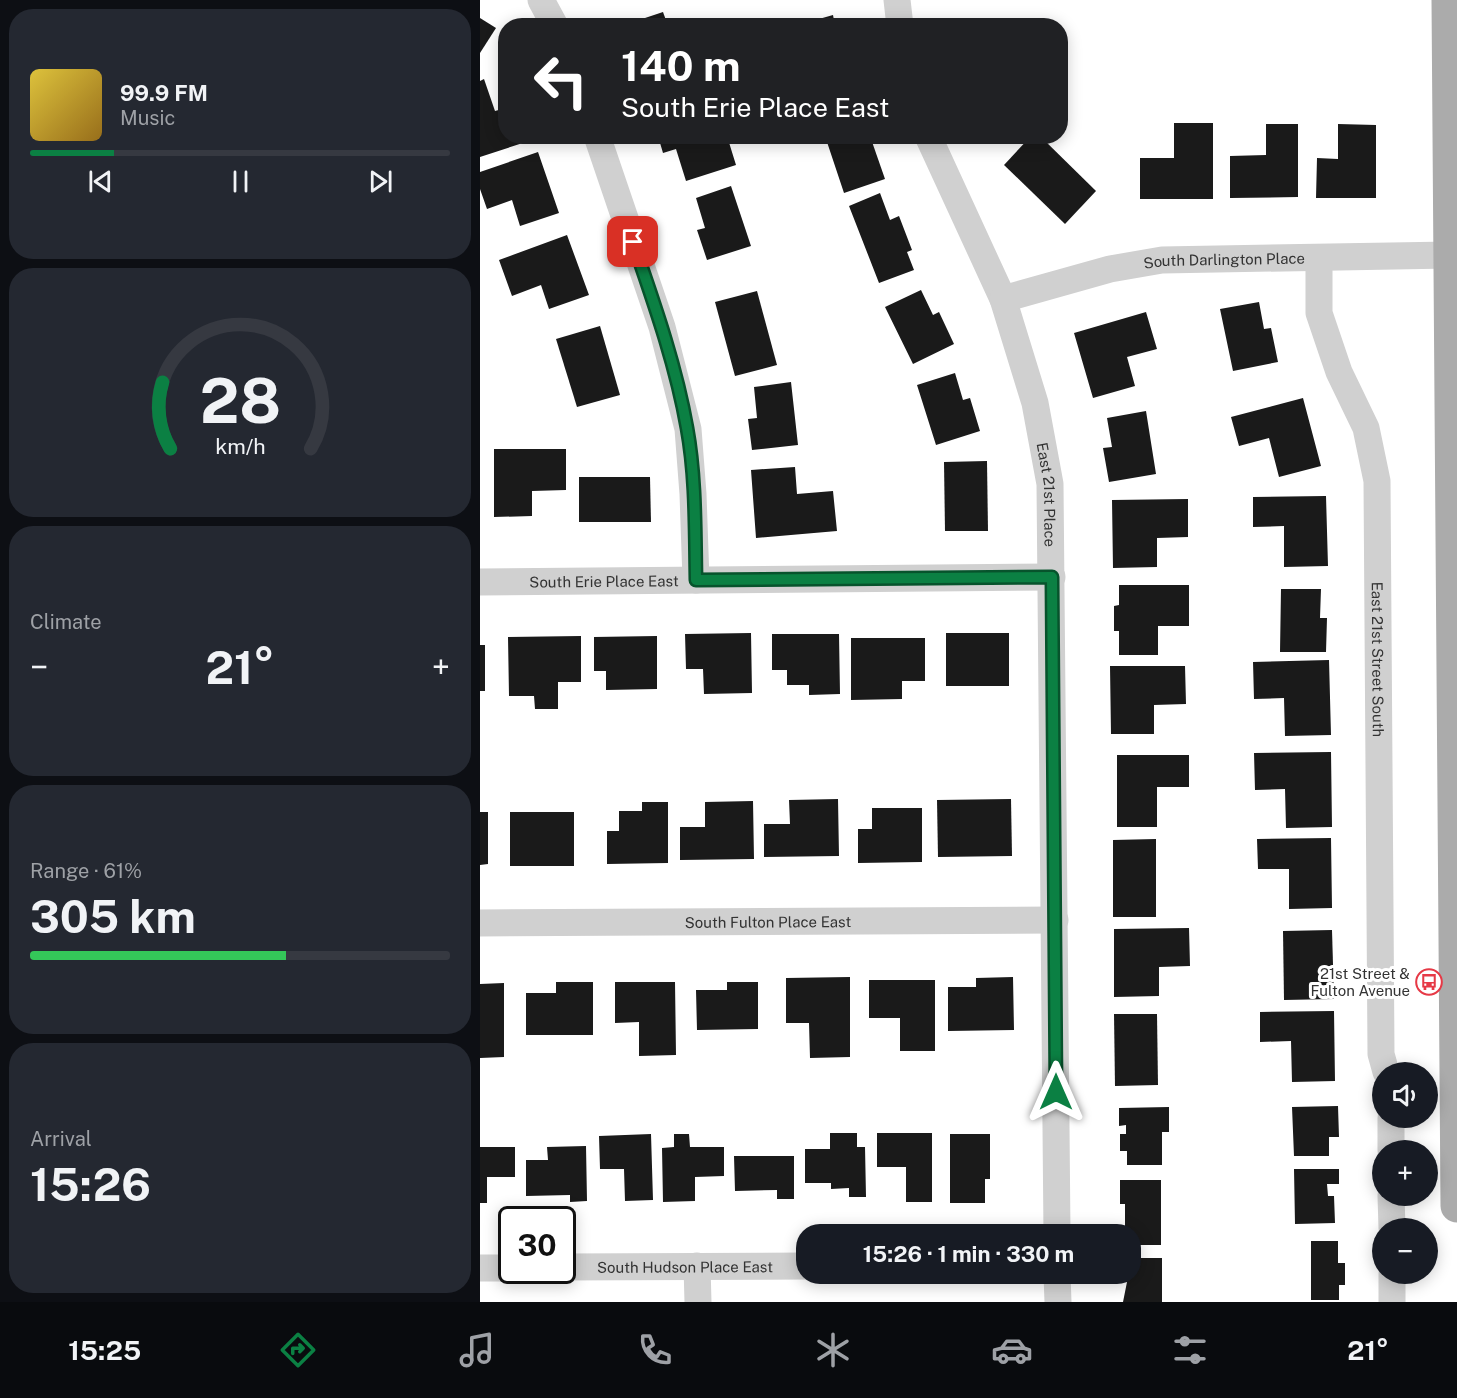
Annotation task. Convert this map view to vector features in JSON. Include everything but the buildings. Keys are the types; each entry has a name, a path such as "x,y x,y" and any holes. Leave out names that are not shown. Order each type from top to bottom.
{"main road":[{"path":"1448,0 1457,1206"}],"street":[{"path":"541,0 551,18"},
{"path":"897,0 899,18"},
{"path":"600,144 662,327 688,429 696,580"},
{"name":"East 21st Place","path":"932,144 1003,299 1035,403 1050,484 1057,1224"},
{"name":"South Darlington Place","path":"1003,299 1110,268 1162,260 1450,255"},
{"name":"East 21st Street South","path":"1319,258 1319,313 1339,372 1366,428 1377,481 1381,1054 1383,1062"},
{"name":"South Erie Place East","path":"480,582 1052,577"},
{"name":"South Fulton Place East","path":"480,923 1055,920"},
{"path":"697,1266 698,1302"},
{"name":"South Hudson Place East","path":"576,1267 796,1266"},
{"path":"480,1268 498,1268"},
{"path":"1058,1284 1058,1302"},
{"path":"1392,1284 1392,1302"}],"place":[{"name":"21st Street & Fulton Avenue","path":"1429,982"}],"route":[{"path":"633,242 662,327 688,429 696,580 1052,577 1056,1092"}]}
